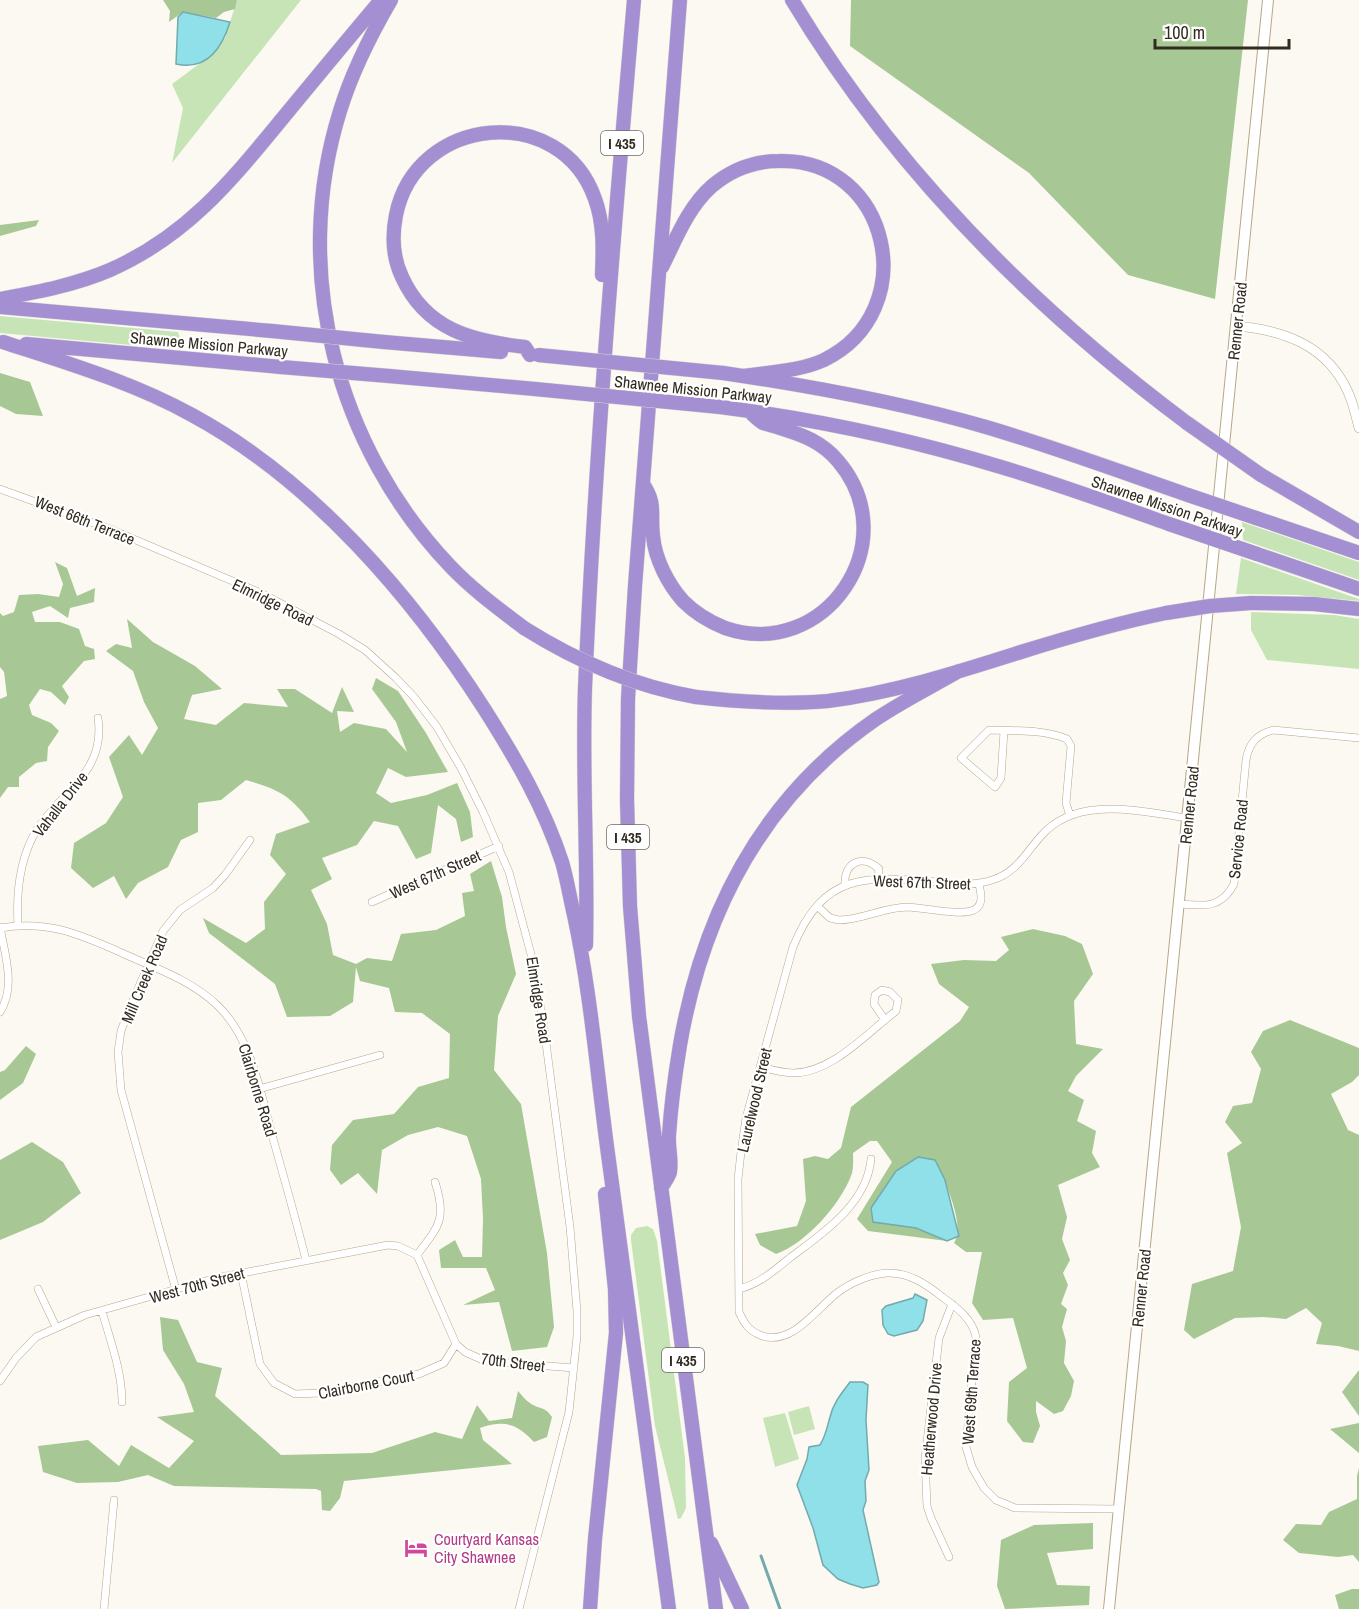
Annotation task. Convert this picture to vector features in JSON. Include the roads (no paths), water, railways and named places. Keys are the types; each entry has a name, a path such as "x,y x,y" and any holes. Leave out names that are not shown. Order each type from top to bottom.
{"highway":[{"path":"0,299 59,287 110,270 156,245 194,217 229,182 381,0"},
{"path":"392,0 366,44 348,88 339,113 326,168 321,221 320,268 324,314 343,390 364,443 378,470 415,525 452,568 497,608 524,628 573,657 601,670 649,687 696,697 770,703 828,700 898,687 1095,630 1166,613 1210,606 1251,603 1314,604 1359,609"},
{"name":"I 435","path":"634,0 609,287 585,691 584,814 587,908 585,968 669,1609"},
{"name":"I 435","path":"680,0 628,699 628,856 639,1016 716,1609"},
{"path":"792,0 839,74 874,120 958,220 1056,318 1144,392 1187,423 1261,475 1359,532"},
{"path":"534,355 525,347 478,339 448,328 421,307 406,285 400,273 394,249 394,223 411,177 429,157 460,139 485,132 524,135 558,151 584,177 596,200 603,246 602,279 609,287"},
{"path":"659,274 695,205 723,177 746,166 770,161 806,164 838,178 857,194 876,224 884,259 880,296 869,319 848,344 823,361 796,368 744,376"},
{"name":"Shawnee Mission Parkway","path":"0,307 723,373 847,393 946,417 1038,443 1359,553"},
{"path":"2,342 141,389 225,434 287,480 321,510 365,556 406,603 465,680 522,770 541,808 563,868 585,968"},
{"name":"Shawnee Mission Parkway","path":"2,342 535,389 749,411 863,432 956,454 1045,481 1359,589"},
{"path":"643,484 652,498 653,538 658,557 672,587 693,610 706,619 735,631 766,634 794,628 821,614 851,580 860,556 864,518 857,492 846,470 822,445 809,437 762,423 749,411"},
{"path":"661,1188 670,1172 669,1137 673,1093 690,994 700,960 722,903 751,847 770,819 789,797 836,751 876,720 959,671"},
{"path":"590,1609 616,1333 615,1290 604,1182 608,1157"},
{"path":"706,1531 742,1609"}],"main road":[{"name":"Renner Road","path":"1108,1609 1268,0"}],"street":[{"path":"1236,326 1278,332 1314,350 1341,378 1357,412 1359,428"},
{"name":"West 66th Terrace","path":"0,489 110,529 169,555"},
{"name":"Elmridge Road","path":"169,555 262,594 339,634 365,650 414,697 437,727 461,768 499,846 524,921 543,1020 575,1277 577,1336 569,1412 561,1451 519,1609"},
{"name":"Vahalla Drive","path":"18,925 18,887 28,847 46,816 75,787 90,766 99,742 98,718"},
{"name":"Service Road","path":"1179,904 1209,905 1221,901 1229,894 1234,884 1246,760 1253,740 1273,729 1359,738"},
{"path":"1004,731 1001,778 995,787 961,758 989,730 1044,733 1067,739 1071,746 1066,803 1070,816"},
{"name":"West 67th Street","path":"817,906 832,892 844,886 878,878 979,884 1002,877 1019,865 1045,831 1070,816 1095,809 1188,818"},
{"name":"Mill Creek Road","path":"176,1290 121,1090 118,1068 122,1031 148,964 164,931 187,905 213,888 250,840"},
{"name":"West 67th Street","path":"372,902 499,846"},
{"path":"844,886 844,876 851,865 861,860 871,861 879,869 878,878"},
{"path":"817,906 830,918 839,920 906,907 966,912 976,908 980,903 979,884"},
{"name":"Laurelwood Street","path":"817,906 798,933 793,947 747,1118 738,1179 740,1312 743,1322 752,1331 770,1338 784,1335 809,1319 838,1292 853,1283 890,1272 915,1279 952,1304"},
{"name":"Clairborne Road","path":"0,928 18,925 50,926 73,932 184,981 202,992 218,1006 240,1035 248,1051 306,1260"},
{"path":"0,928 9,982 8,994 0,1012"},
{"path":"761,1067 781,1072 810,1071 842,1054 885,1020"},
{"path":"259,1089 380,1055"},
{"path":"740,1289 760,1280 834,1225 854,1200 870,1173 871,1159"},
{"path":"435,1182 440,1197 441,1218 429,1240 417,1255 456,1344"},
{"name":"West 70th Street","path":"0,1381 25,1347 36,1337 56,1327 102,1311 241,1273 388,1245 398,1246 417,1255"},
{"name":"Clairborne Court","path":"241,1273 260,1364 274,1383 295,1394 321,1393 419,1374 444,1363 456,1344"},
{"path":"38,1289 56,1327"},
{"name":"West 69th Terrace","path":"952,1304 970,1323 976,1337 966,1447 972,1467 984,1488 996,1500 1015,1508 1028,1510 1119,1509"},
{"name":"Heatherwood Drive","path":"949,1557 927,1506 925,1460 939,1338 952,1304"},
{"path":"102,1311 119,1374 123,1402"},
{"name":"70th Street","path":"456,1344 465,1352 485,1360 574,1368"},
{"path":"104,1609 114,1500"}],"water":[{"path":"183,12 230,22 218,49 205,61 187,65 176,64 178,17"},
{"path":"918,1157 935,1160 945,1180 959,1236 947,1241 916,1228 873,1222 871,1208 896,1171"},
{"path":"915,1294 927,1300 923,1321 917,1330 894,1336 888,1334 883,1325 882,1310 886,1306 913,1298"},
{"path":"850,1382 863,1382 868,1385 866,1420 869,1470 865,1481 866,1501 863,1510 879,1582 877,1585 863,1588 838,1579 823,1565 813,1528 797,1485 809,1447 820,1445 833,1407"}],"waterway":[{"path":"761,1556 780,1609"}],"place":[{"name":"Courtyard Kansas City Shawnee","path":"416,1548"}]}
